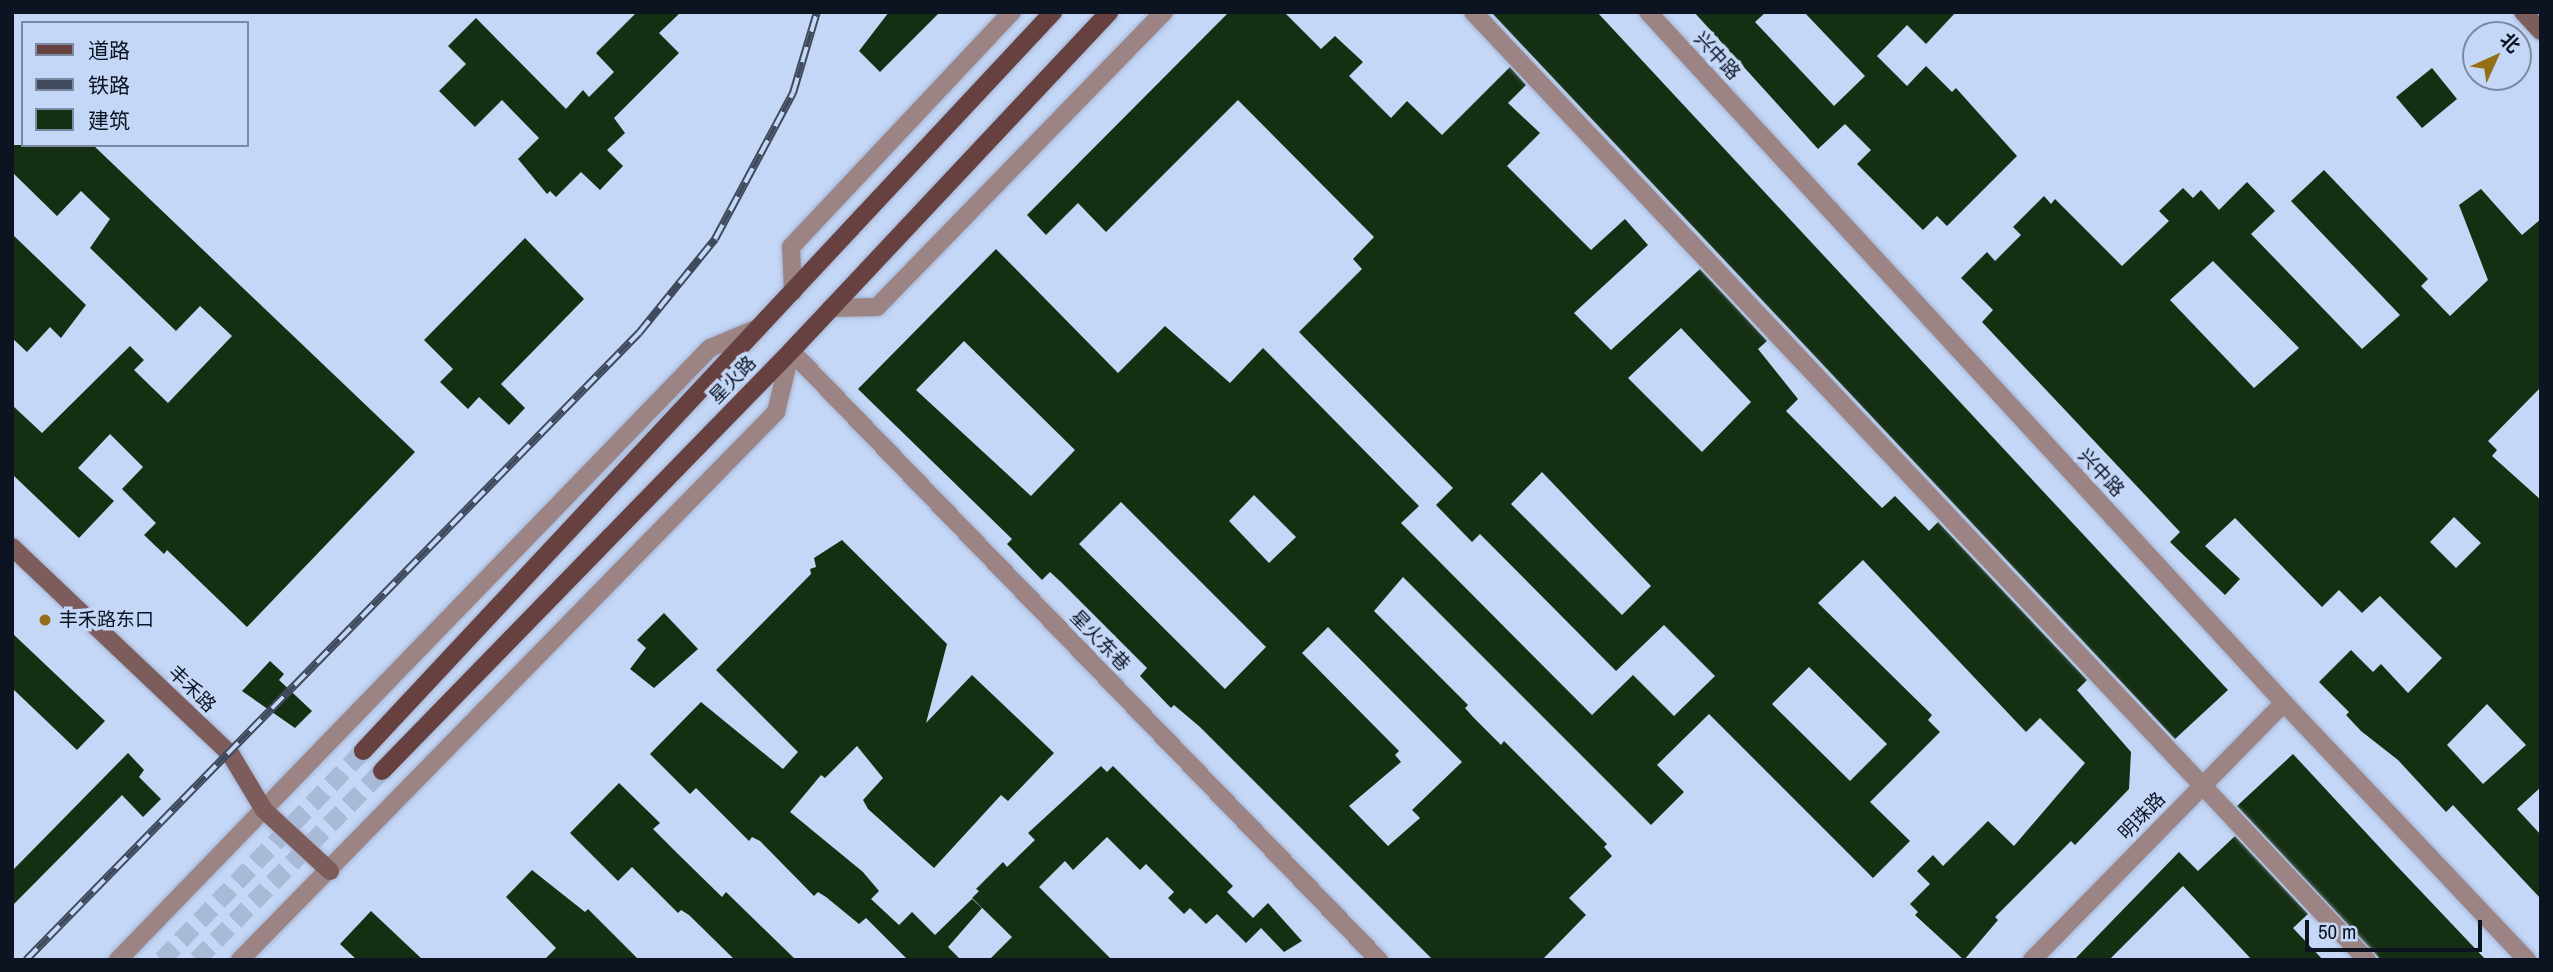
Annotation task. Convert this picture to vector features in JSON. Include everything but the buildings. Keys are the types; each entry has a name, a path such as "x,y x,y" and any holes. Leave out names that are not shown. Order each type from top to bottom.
{"main road":[{"name":"星火路","path":"363,751 1053,12"},
{"name":"星火路","path":"382,771 792,351 1109,12"},
{"path":"2523,12 2541,31"},
{"name":"丰禾路","path":"12,547 231,755 264,810 330,871"}],"street":[{"path":"793,292 791,247 1012,12"},
{"path":"831,308 877,307 1164,12"},
{"path":"1473,12 2203,783 2367,960"},
{"name":"兴中路","path":"1648,12 2284,704 2527,960"},
{"path":"118,960 710,348 761,326"},
{"path":"240,960 330,871 776,412 792,351"},
{"name":"星火东巷","path":"792,351 1379,960"},
{"name":"明珠路","path":"2032,960 2203,783 2284,704"}],"tunnel":[{"path":"162,960 363,751"},
{"path":"197,960 382,771"}],"railway":[{"path":"26,960 639,333 715,239 793,93 817,12"}],"place":[{"name":"丰禾路东口","path":"45,620"}]}
